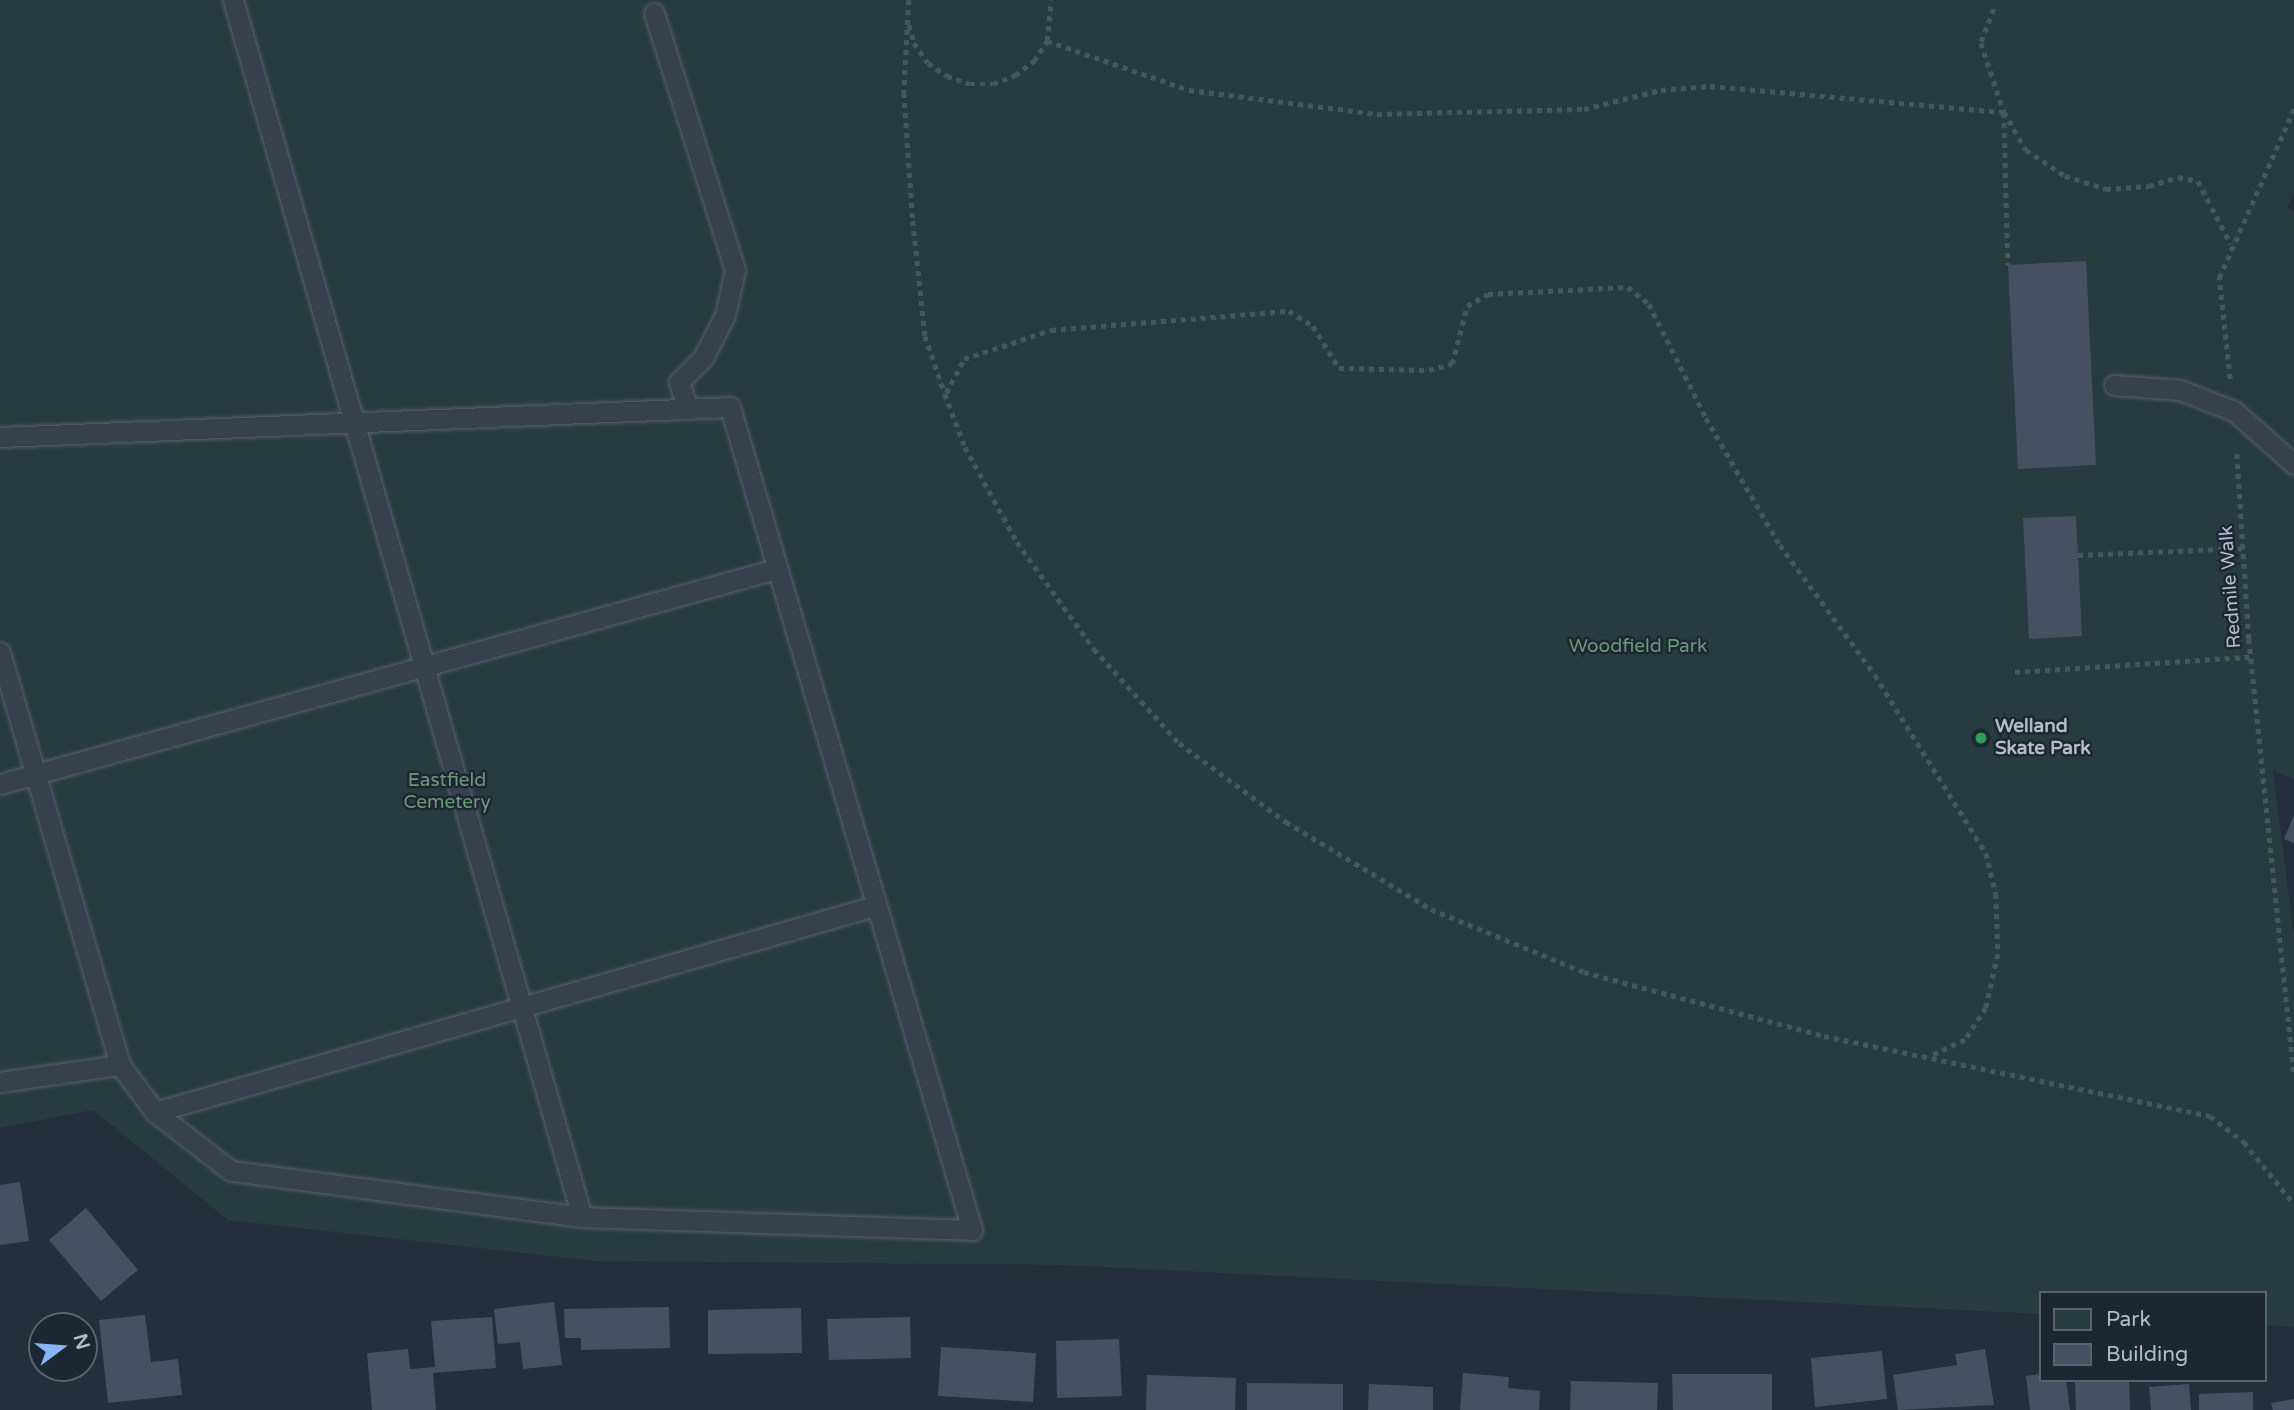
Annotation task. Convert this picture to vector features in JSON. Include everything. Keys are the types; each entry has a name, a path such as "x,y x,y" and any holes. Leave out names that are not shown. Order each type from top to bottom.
{"lane":[{"path":"233,0 582,1217"},
{"path":"654,13 735,270 725,315 703,358 679,382 688,409"},
{"path":"2114,385 2180,390 2234,411 2294,464"},
{"path":"0,437 730,407 972,1230 582,1217 231,1171 155,1112 120,1065 0,652"},
{"path":"0,784 776,569"},
{"path":"155,1112 875,906"},
{"path":"0,1082 120,1065"}],"path":[{"path":"909,0 904,93 915,234 925,336 945,394 965,447 1017,542 1094,649 1179,743 1286,822 1431,909 1584,972 1824,1035 2210,1116 2244,1142 2294,1204"},
{"path":"908,20 915,43 928,63 970,84 993,83 1015,75 1034,61 1047,41 1053,18 1051,0"},
{"path":"1994,9 1981,43 2004,112 2026,150 2065,176 2106,189 2178,177 2198,181 2232,244"},
{"path":"1047,41 1189,90 1275,104 1377,114 1584,110 1661,90 1710,86 2004,112"},
{"name":"Redmile Walk","path":"2294,109 2219,278 2234,411 2250,657 2294,1077"},
{"path":"2004,112 2008,265"},
{"path":"945,394 964,359 1051,330 1289,310 1313,326 1339,368 1429,370 1452,364 1467,306 1488,295 1628,287 1649,304 1706,418 1780,545 1875,675 1986,853 1996,894 1998,954 1986,1008 1965,1040 1928,1057"},
{"path":"2078,555 2242,548"},
{"path":"2015,672 2250,657"}],"green space":[{"name":"Woodfield Park","path":"0,0 2294,0 2294,192 2287,208 2294,212 2294,779 2273,770 2294,936 2294,1327 2266,1325 2266,1291 2038,1291 2038,1314 1064,1265 594,1261 228,1220 93,1110 0,1128"}],"building":[{"path":"2086,261 2096,465 2018,469 2008,265"},
{"path":"2076,516 2082,636 2029,639 2023,518"},
{"path":"2294,815 2294,843 2284,839"},
{"path":"20,1182 29,1241 0,1245 0,1185"},
{"path":"86,1208 138,1270 101,1301 49,1240"},
{"path":"554,1302 562,1365 523,1369 520,1342 498,1344 494,1309"},
{"path":"669,1307 670,1348 581,1350 581,1338 565,1338 564,1309"},
{"path":"801,1308 802,1353 708,1354 708,1310"},
{"path":"145,1315 151,1362 178,1359 182,1395 108,1403 99,1320"},
{"path":"492,1317 496,1368 433,1373 436,1410 372,1410 367,1353 408,1349 410,1369 435,1367 431,1321"},
{"path":"910,1317 911,1358 829,1360 827,1319"},
{"path":"1119,1339 1122,1396 1057,1398 1056,1341"},
{"path":"941,1347 1036,1353 1033,1402 938,1396"},
{"path":"1985,1349 1994,1405 1898,1410 1893,1375 1957,1365 1955,1354"},
{"path":"1882,1351 1887,1399 1815,1407 1811,1358"},
{"path":"1463,1373 1509,1377 1508,1388 1540,1391 1539,1410 1460,1410"},
{"path":"1672,1374 1772,1374 1772,1410 1673,1410"},
{"path":"2038,1374 2038,1382 2066,1382 2070,1410 2030,1410 2026,1376"},
{"path":"1147,1375 1236,1378 1235,1410 1146,1410"},
{"path":"1571,1381 1658,1383 1657,1410 1570,1410"},
{"path":"2075,1382 2129,1382 2130,1410 2076,1410"},
{"path":"1247,1383 1343,1384 1343,1410 1247,1410"},
{"path":"1369,1384 1433,1387 1433,1410 1368,1410"},
{"path":"2189,1384 2191,1410 2151,1410 2149,1387"},
{"path":"2253,1392 2253,1410 2199,1410 2199,1394"},
{"path":"2294,1399 2294,1410 2273,1410 2271,1403"}],"place":[{"name":"Welland Skate Park","path":"1981,738"}],"park label":[{"name":"Eastfield Cemetery","path":"447,792"}]}
